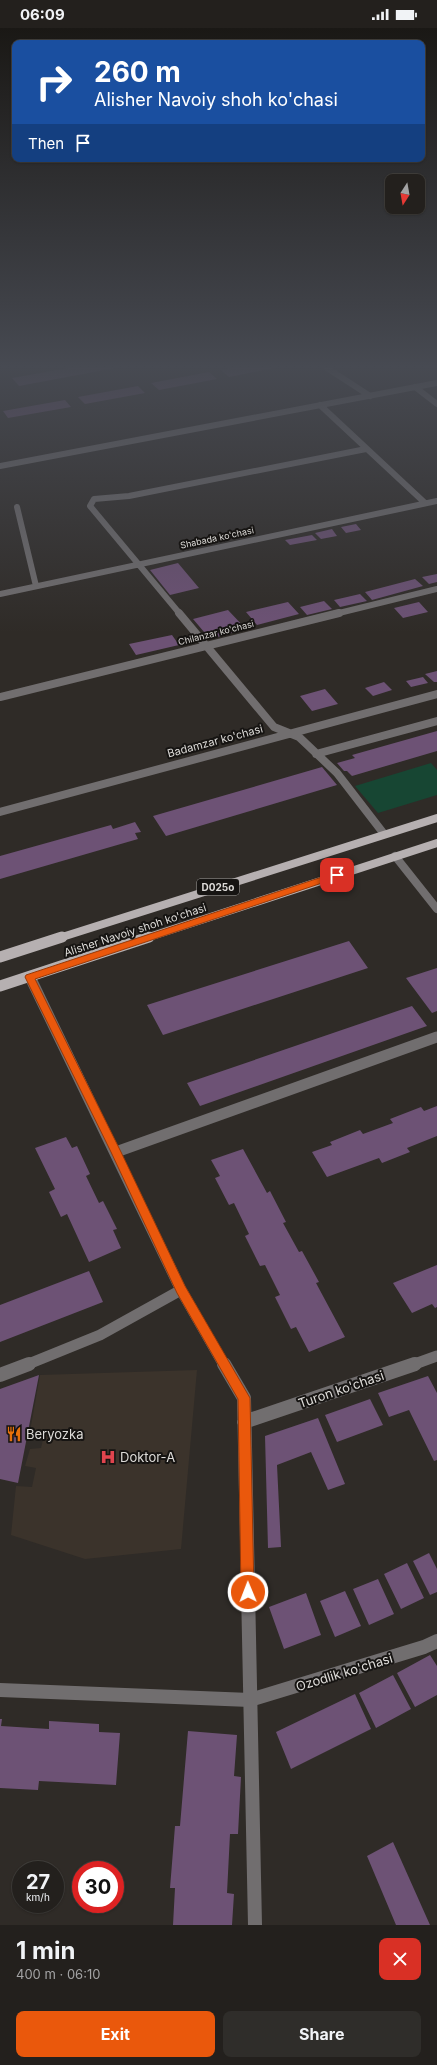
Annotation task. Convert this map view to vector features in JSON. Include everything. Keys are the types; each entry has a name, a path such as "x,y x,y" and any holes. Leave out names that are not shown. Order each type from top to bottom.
{"main road":[{"name":"Alisher Navoiy shoh ko'chasi","path":"0,957 437,818"},
{"name":"Alisher Navoiy shoh ko'chasi","path":"0,986 437,843"}],"street":[{"path":"0,466 50,457"},
{"path":"328,457 129,496 94,499 90,506 274,727 299,737 337,773 384,834"},
{"path":"374,457 425,503"},
{"name":"Shabada ko'chasi","path":"0,594 437,501"},
{"path":"17,507 36,586"},
{"name":"Chilanzar ko'chasi","path":"0,697 437,589"},
{"name":"Badamzar ko'chasi","path":"0,812 437,694"},
{"path":"316,754 437,721"},
{"path":"395,856 437,909"},
{"path":"30,977 116,1152 181,1290 244,1398 255,1925"},
{"path":"116,1152 437,1038"},
{"path":"0,1375 100,1335 181,1290"},
{"name":"Turon ko'chasi","path":"244,1422 437,1356"},
{"name":"Ozodlik ko'chasi","path":"0,1690 250,1700 424,1647 437,1641"}],"shaded area":[{"name":"Doktor-A","path":"197,1370 181,1549 85,1559 11,1535 16,1486 32,1487 36,1468 25,1466 30,1449 41,1448 43,1440 29,1437 40,1375"}],"green space":[{"path":"431,763 437,770 437,795 378,813 355,786"}],"building":[{"path":"356,524 361,530 346,533 341,527"},
{"path":"332,529 337,536 321,539 315,533"},
{"path":"312,535 317,540 290,545 285,540"},
{"path":"178,563 199,588 170,595 150,570"},
{"path":"437,574 437,582 429,584 422,577"},
{"path":"415,579 423,586 372,600 365,592"},
{"path":"360,594 367,601 340,607 334,600"},
{"path":"324,601 332,609 307,615 300,607"},
{"path":"288,602 299,614 257,625 246,612"},
{"path":"419,602 428,612 403,618 394,608"},
{"path":"228,610 246,629 210,639 193,619"},
{"path":"172,635 179,645 136,655 129,644"},
{"path":"437,671 437,682 434,682 425,674"},
{"path":"423,677 428,683 411,687 406,681"},
{"path":"384,682 392,690 373,696 365,688"},
{"path":"325,689 338,704 312,711 300,696"},
{"path":"437,731 437,751 352,776 347,771 344,771 337,763 355,758 352,755"},
{"path":"322,767 337,785 166,836 153,816"},
{"path":"135,822 141,832 135,833 138,839 0,879 0,856 111,825 113,829"},
{"path":"349,941 368,968 163,1035 147,1005"},
{"path":"437,968 437,1011 432,1013 406,978"},
{"path":"412,1006 427,1026 200,1106 187,1083"},
{"path":"437,1106 437,1136 407,1148 410,1152 382,1163 379,1158 327,1177 312,1152 332,1145 330,1142 360,1130 363,1134 393,1123 390,1119 421,1107 424,1111"},
{"path":"66,1137 72,1148 77,1146 90,1174 86,1176 99,1203 103,1201 117,1229 113,1230 121,1248 89,1262 67,1214 61,1217 49,1192 55,1189 35,1148"},
{"path":"243,1149 267,1193 270,1191 286,1222 283,1223 299,1252 302,1251 319,1282 316,1283 345,1337 309,1352 296,1327 291,1329 275,1297 280,1295 265,1265 260,1266 245,1236 249,1234 234,1203 229,1205 215,1178 220,1176 211,1160"},
{"path":"437,1265 437,1307 435,1308 432,1304 412,1313 393,1283"},
{"path":"89,1271 103,1302 0,1342 0,1305"},
{"name":"Beryozka","path":"39,1375 18,1483 0,1479 0,1389"},
{"path":"428,1376 437,1393 437,1460 434,1461 409,1410 389,1417 378,1393"},
{"path":"370,1399 383,1425 337,1442 325,1415"},
{"path":"318,1418 345,1484 328,1490 311,1452 277,1465 281,1547 268,1548 265,1436"},
{"path":"429,1553 437,1569 437,1592 430,1595 413,1561"},
{"path":"407,1563 424,1598 401,1609 384,1574"},
{"path":"378,1579 394,1614 369,1625 353,1589"},
{"path":"345,1591 361,1626 335,1637 320,1601"},
{"path":"306,1593 321,1635 284,1649 269,1607"},
{"path":"430,1655 437,1666 437,1695 415,1707 397,1673"},
{"path":"393,1675 411,1709 376,1728 359,1693"},
{"path":"355,1694 371,1729 291,1769 276,1732"},
{"path":"0,1719 2,1719 1,1726 49,1729 49,1721 99,1724 99,1732 120,1733 116,1785 39,1781 38,1790 0,1788"},
{"path":"188,1731 237,1735 234,1776 241,1777 238,1834 230,1834 227,1893 234,1894 232,1925 173,1925 175,1888 170,1888 175,1826 180,1826"},
{"path":"393,1842 430,1925 396,1925 367,1856"}],"place":[{"name":"Beryozka","path":"14,1434"},
{"name":"Doktor-A","path":"108,1457"}],"route":[{"path":"248,1592 244,1398 181,1290 116,1152 30,977 337,875"}]}
